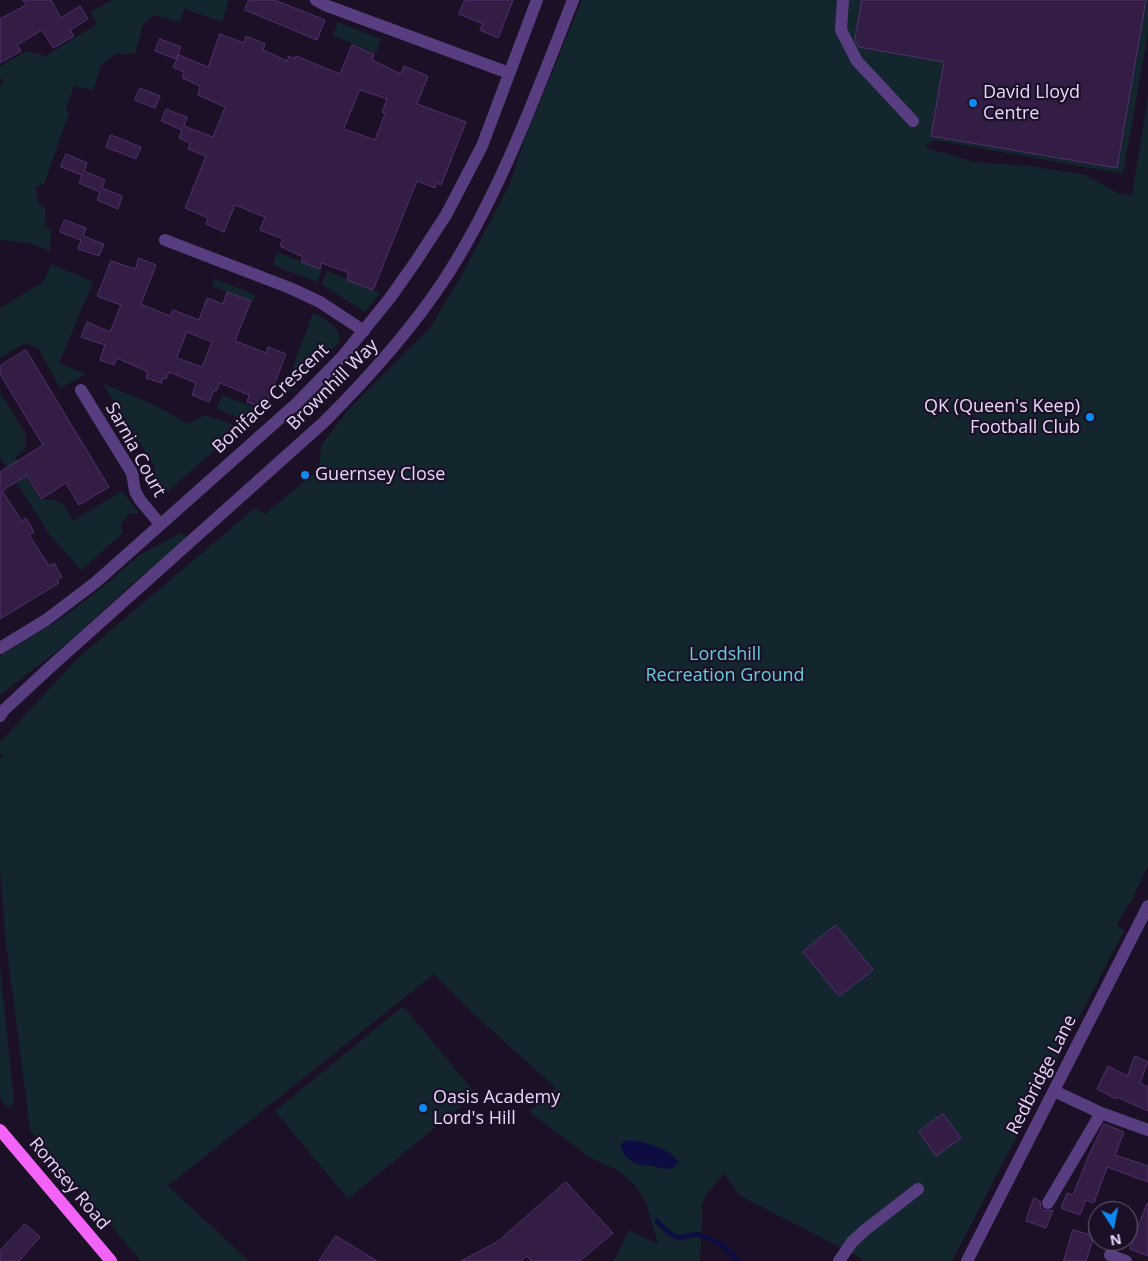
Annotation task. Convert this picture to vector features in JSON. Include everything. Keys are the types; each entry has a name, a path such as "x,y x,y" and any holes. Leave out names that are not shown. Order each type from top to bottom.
{"main road":[{"name":"Romsey Road","path":"0,1130 111,1261"}],"street":[{"path":"316,0 509,73"},
{"name":"Boniface Crescent","path":"0,648 46,620 81,594 317,384 364,331 416,261 446,215 482,146 537,0"},
{"name":"Brownhill Way","path":"1,713 324,422 392,351 443,282 485,208 573,0"},
{"path":"843,0 841,30 857,61 913,121"},
{"path":"165,240 313,298 364,331"},
{"name":"Sarnia Court","path":"81,390 132,473 135,492 160,524"},
{"name":"Redbridge Lane","path":"967,1261 1148,906"},
{"path":"1054,1091 1101,1113 1148,1130"},
{"path":"1048,1203 1101,1113"},
{"path":"839,1261 852,1242 865,1230 918,1189"},
{"path":"1110,1255 1126,1261"}],"green space":[{"path":"112,0 229,0 222,22 184,9 180,22 154,15 143,24 135,54 116,54 102,64 93,90 74,86 66,109 69,113 44,184 35,187 39,204 46,209 45,226 51,230 50,251 29,243 0,240 0,85 4,83 0,77 0,66 26,51 46,56 97,24 91,12"},
{"name":"Lordshill Recreation Ground","path":"582,0 1148,0 1148,33 1123,174 935,140 924,147 974,162 1030,166 1085,175 1120,194 1132,195 1148,96 1148,865 1132,900 1117,924 1124,931 952,1261 863,1261 859,1257 740,1196 724,1174 707,1194 702,1205 700,1261 614,1261 629,1230 658,1244 647,1205 635,1185 617,1170 589,1157 529,1112 556,1088 478,1018 434,974 168,1186 249,1261 141,1261 30,1130 5,934 0,869 0,759 3,756 0,753 0,742 79,657 255,508 265,514 319,469 321,446 348,410 430,328 464,271 509,186 525,138"},
{"path":"338,22 381,39 376,53 333,36"},
{"path":"277,252 322,270 317,282 273,265"},
{"path":"51,264 93,282 59,363 86,374 60,388 38,348 25,343 0,358 0,308 43,282"},
{"path":"327,271 380,293 365,312 321,284"},
{"path":"215,279 255,295 253,302 212,286"},
{"path":"313,313 332,324 338,332 339,342 280,401"},
{"path":"102,383 153,404 188,424 205,415 241,427 161,497 151,472 156,469"},
{"path":"0,392 26,435 25,448 16,457 40,500 53,500 61,503 73,521 122,491 139,513 129,514 121,524 123,533 81,570 50,535 0,457"},
{"path":"222,395 264,411 264,414 253,423 217,409"},
{"path":"180,533 190,538 132,584 69,642 0,695 0,656 62,618 109,582 138,556"},
{"path":"0,968 14,1102 10,1108 0,1099"},
{"path":"403,1006 476,1094 348,1199 275,1111"}],"shaded area":[{"path":"633,1140 664,1150 679,1162 673,1168 667,1169 637,1164 625,1155 620,1145 625,1141"}],"building":[{"path":"23,0 51,0 61,18 80,6 88,19 70,30 74,36 53,48 42,30 17,45 21,51 0,63 0,19 26,5"},
{"path":"249,0 274,0 325,20 317,40 245,10"},
{"path":"465,0 513,0 498,38 480,30 483,24 459,14"},
{"path":"862,0 1146,0 1117,168 931,136 944,62 859,47 855,40"},
{"path":"220,34 244,43 246,36 265,44 263,50 287,61 289,56 295,59 296,56 340,74 352,45 374,54 372,60 401,74 404,66 428,76 417,104 466,122 441,185 437,183 435,188 417,181 373,290 347,280 349,273 322,263 320,269 301,262 303,257 280,246 283,239 260,230 265,217 235,205 224,232 206,224 208,218 185,208 206,156 188,149 190,143 179,138 182,130 161,121 166,109 187,117 184,126 213,137 225,107 198,95 200,86 182,78 184,72 173,67 179,55 208,67","holes":["360,90 387,99 382,112 385,114 375,140 344,129"]},
{"path":"160,39 181,47 176,59 155,51"},
{"path":"140,88 160,96 155,108 135,100"},
{"path":"111,135 141,147 136,159 106,147"},
{"path":"66,154 87,163 84,171 105,180 102,188 122,196 118,209 97,200 100,192 79,183 82,175 61,167"},
{"path":"65,220 86,228 83,236 104,244 99,256 78,249 81,240 60,232"},
{"path":"139,258 156,265 141,304 170,316 173,310 199,320 207,298 223,304 227,292 251,301 235,341 266,353 268,347 286,354 267,403 264,402 261,407 247,402 249,395 220,383 216,391 214,390 209,402 192,395 196,383 169,372 166,379 163,378 161,383 146,378 148,372 117,358 114,365 100,360 105,345 81,337 87,322 110,332 121,305 97,296 111,261 135,269","holes":["187,332 212,342 202,367 177,358"]},
{"path":"26,350 109,487 79,505 66,483 41,499 27,475 2,491 22,521 26,518 34,532 29,535 49,566 54,563 62,577 57,580 59,583 0,619 0,472 43,445 0,374 0,366"},
{"path":"836,925 873,970 839,996 803,952"},
{"path":"1135,1056 1148,1062 1140,1083 1148,1087 1148,1111 1117,1097 1116,1099 1097,1089 1108,1066 1127,1076"},
{"path":"943,1114 961,1138 936,1156 919,1132"},
{"path":"1104,1124 1124,1132 1115,1155 1148,1166 1148,1182 1107,1167 1095,1201 1086,1200 1080,1215 1061,1208 1067,1193 1073,1195"},
{"path":"566,1182 613,1233 580,1261 531,1261 527,1256 521,1261 461,1261 497,1242"},
{"path":"1034,1198 1040,1201 1043,1210 1053,1210 1046,1228 1026,1221"},
{"path":"1148,1204 1148,1256 1135,1251 1138,1251 1138,1228"},
{"path":"25,1224 40,1237 19,1261 0,1261 0,1251"},
{"path":"1073,1230 1088,1234 1089,1251 1086,1261 1064,1261"},
{"path":"336,1236 377,1261 319,1261"}],"waterway":[{"path":"657,1221 678,1238 696,1234 710,1239 722,1245 738,1261"}],"place":[{"name":"David Lloyd Centre","path":"973,103"},
{"name":"QK (Queen's Keep) Football Club","path":"1090,417"},
{"name":"Guernsey Close","path":"305,475"},
{"name":"Oasis Academy Lord's Hill","path":"423,1108"}]}
